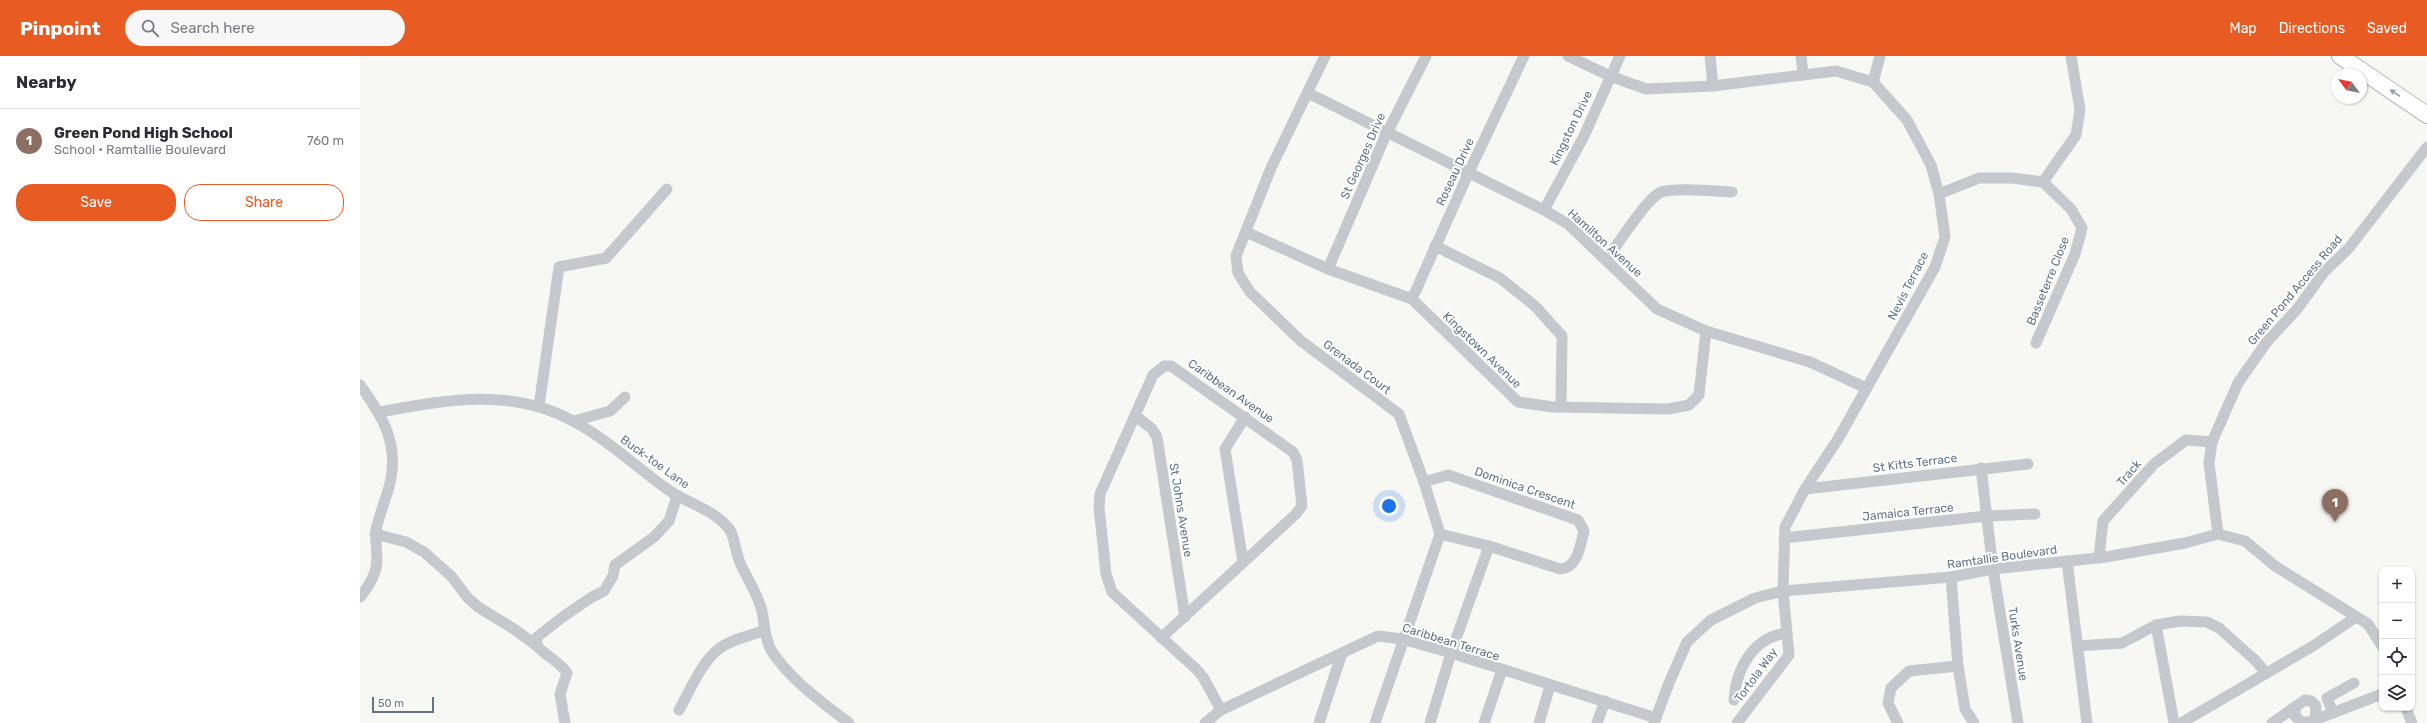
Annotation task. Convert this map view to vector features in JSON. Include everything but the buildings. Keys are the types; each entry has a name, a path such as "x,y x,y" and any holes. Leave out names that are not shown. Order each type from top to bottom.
{"highway":[{"path":"2340,56 2427,115"}],"street":[{"name":"Grenada Court","path":"1325,56 1271,168 1236,256 1238,273 1250,292 1301,342 1399,414 1424,482 1440,534"},
{"name":"St Georges Drive","path":"1328,269 1388,132 1426,56"},
{"name":"Roseau Drive","path":"1412,299 1469,172 1524,56"},
{"path":"1568,56 1610,76 1646,89 1713,86 1836,71 1873,82 1880,56"},
{"name":"Kingston Drive","path":"1544,210 1584,136 1620,56"},
{"path":"1710,56 1713,86"},
{"path":"1801,56 1803,74"},
{"path":"1939,194 1979,178 2012,178 2043,182 2076,135 2080,110 2071,56"},
{"name":"Nevis Terrace","path":"1783,591 1785,527 1805,489 1838,439 1935,267 1945,237 1939,194 1931,165 1907,120 1873,82"},
{"name":"Hamilton Avenue","path":"1308,93 1388,132 1428,154 1469,172 1544,210 1568,224 1607,259 1657,309 1706,331 1810,362 1866,388"},
{"name":"Green Pond Access Road","path":"2218,534 2209,463 2212,442 2238,383 2252,362 2298,308 2324,272 2353,242 2427,147"},
{"name":"Basseterre Close","path":"2036,343 2075,254 2082,228 2071,209 2043,182"},
{"path":"539,406 559,267 606,258 667,189"},
{"path":"1607,259 1645,207 1661,192 1673,190 1732,192"},
{"name":"Kingstown Avenue","path":"1246,232 1328,269 1412,299 1518,402 1553,407 1668,409 1689,405 1698,395 1706,331"},
{"path":"1435,246 1500,278 1535,306 1562,336 1561,406"},
{"name":"Caribbean Avenue","path":"1161,638 1296,514 1302,506 1297,460 1293,452 1178,370 1164,366 1153,375 1100,494 1099,506 1105,566 1108,583 1112,592 1161,638 1203,677 1221,710"},
{"path":"360,385 380,412 390,433 392,455 391,478 378,515 376,534 377,560 371,583 360,597"},
{"path":"574,421 610,412 626,397"},
{"name":"Buck-toe Lane","path":"380,412 438,401 471,398 508,400 539,406 574,421 676,496 717,518 730,529 733,534 735,552 762,612 763,631 771,650 782,664 813,695 849,723"},
{"name":"St Johns Avenue","path":"1136,416 1149,426 1157,437 1185,617"},
{"path":"1243,562 1225,449 1245,417"},
{"name":"Track","path":"2099,558 2103,521 2154,464 2186,440 2212,442"},
{"name":"St Kitts Terrace","path":"1805,489 2028,464"},
{"name":"Turks Avenue","path":"1982,468 1993,569 2018,723"},
{"name":"Dominica Crescent","path":"1424,482 1448,475 1578,520 1584,531 1576,560 1566,569 1560,569 1489,546 1440,534"},
{"path":"537,646 537,637 575,608 604,591 613,576 615,565 654,537 669,521 676,496"},
{"name":"Jamaica Terrace","path":"1784,538 1987,516 2035,514"},
{"path":"376,534 406,542 424,552 451,576 468,598 478,607 514,629 537,646 546,656 560,663 567,673 560,694 565,723"},
{"path":"1374,723 1402,639 1440,534"},
{"name":"Ramtallie Boulevard","path":"1655,720 1687,642 1711,620 1755,598 1783,591 1951,577 1993,569 2099,558 2185,542 2218,534 2245,541 2275,566 2368,624 2379,641"},
{"path":"1430,723 1451,653 1489,546"},
{"path":"2067,561 2087,723"},
{"path":"1951,577 1958,666 1965,709 1974,723"},
{"name":"Tortola Way","path":"1737,723 1789,655 1783,591"},
{"path":"2181,723 2313,646 2356,617"},
{"path":"2078,646 2122,643 2156,626 2193,621 2213,625 2219,628 2255,660 2266,673"},
{"path":"2156,626 2174,723"},
{"path":"679,710 707,663 719,649 737,639 763,631"},
{"path":"1734,700 1738,673 1757,646 1787,633"},
{"name":"Caribbean Terrace","path":"1205,723 1221,710 1378,636 1402,639 1451,653 1550,686 1605,701 1655,720"},
{"path":"1319,723 1342,653"},
{"path":"1898,723 1888,704 1891,688 1909,671 1958,666"},
{"path":"1484,723 1502,670"},
{"path":"2332,713 2327,698 2354,683"},
{"path":"1539,723 1550,686"},
{"path":"2295,707 2295,716 2301,722 2309,722 2379,695"},
{"path":"2272,723 2305,700 2311,701 2316,706 2315,719"},
{"path":"1598,723 1605,701"},
{"path":"2407,711 2412,723"}],"place":[{"name":"Green Pond High School","path":"2335,522"}]}
